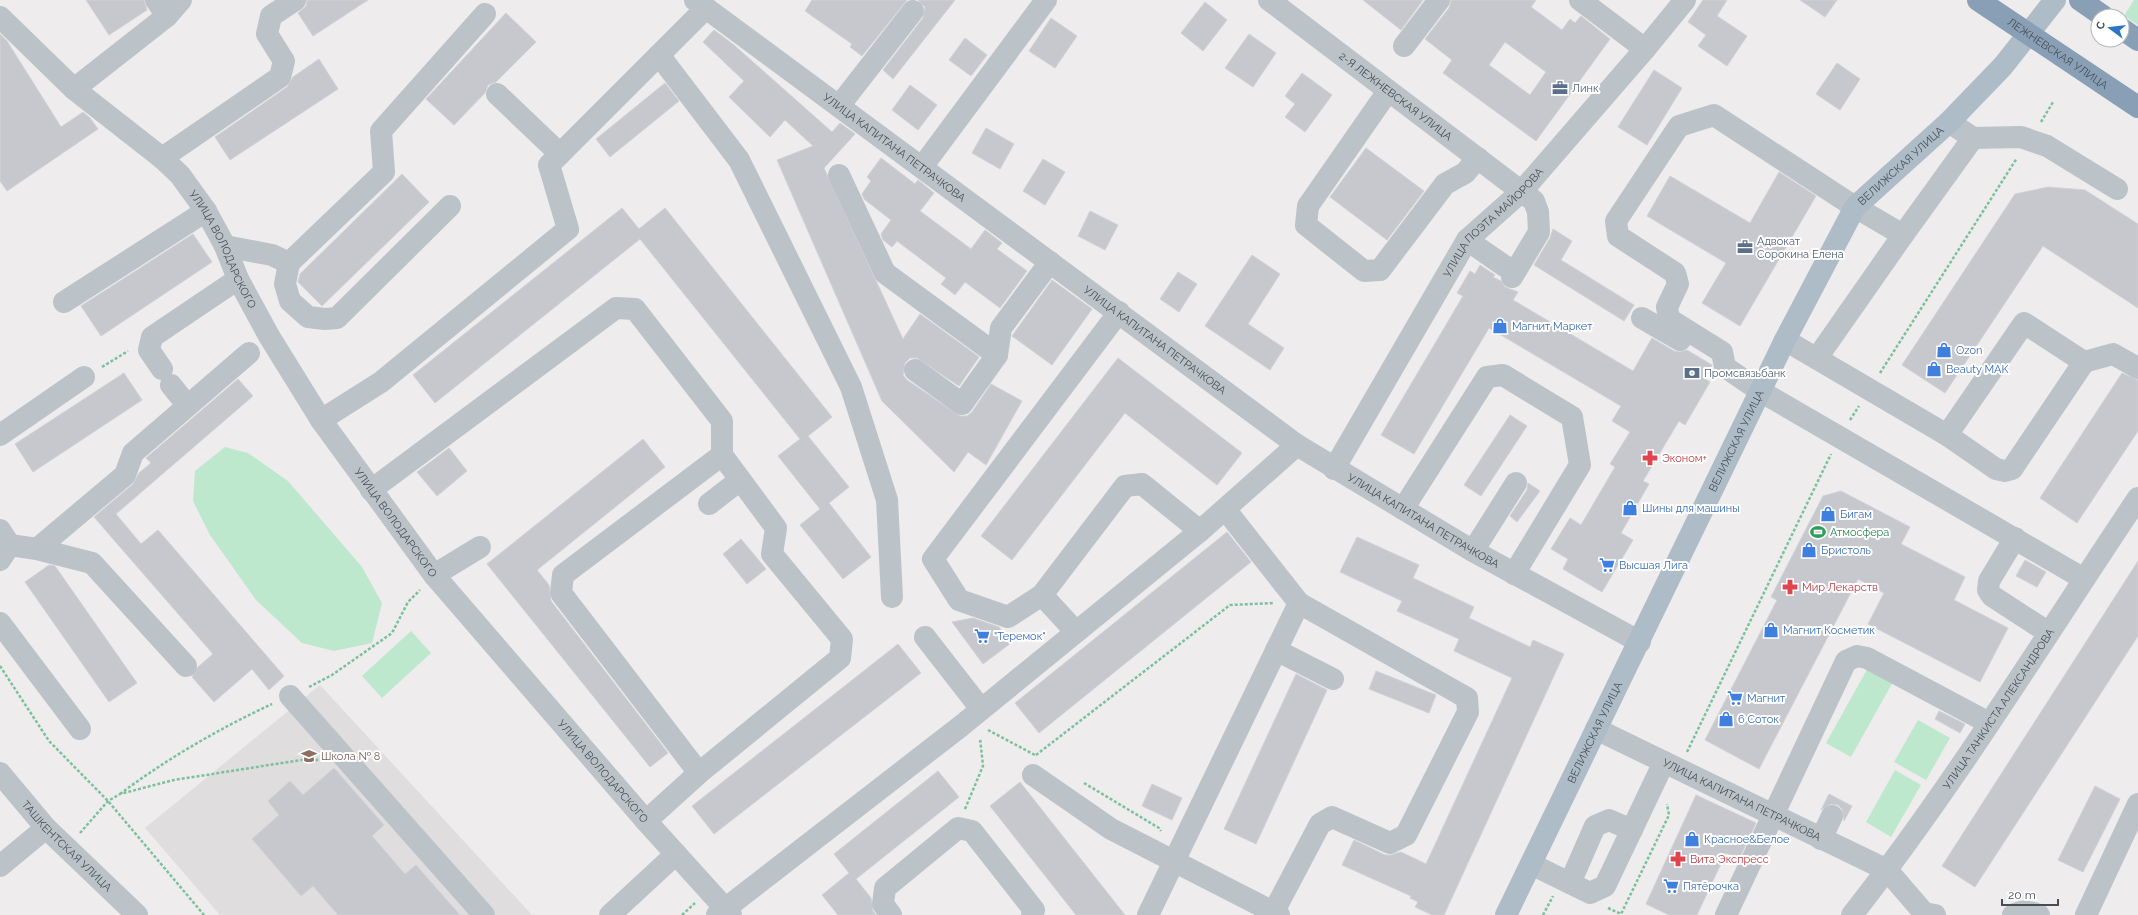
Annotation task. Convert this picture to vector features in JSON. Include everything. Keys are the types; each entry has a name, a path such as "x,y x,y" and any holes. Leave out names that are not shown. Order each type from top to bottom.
{"highway":[{"name":"ЛЕЖНЕВСКАЯ УЛИЦА","path":"1978,0 2138,107"},
{"path":"2080,0 2092,8"}],"main road":[{"name":"ВЕЛИЖСКАЯ УЛИЦА","path":"1506,915 1640,642 1785,340 1855,207 1949,122 2003,66 2030,34 2055,0"}],"street":[{"path":"162,158 280,77 284,61 267,34 271,16 295,0"},
{"path":"922,167 1046,0"},
{"name":"2-Я ЛЕЖНЕВСКАЯ УЛИЦА","path":"1269,0 1534,201 1538,212 1539,232 1509,272 1467,240"},
{"path":"1404,46 1439,0"},
{"path":"1580,0 1645,49"},
{"name":"УЛИЦА ПОЭТА МАЙОРОВА","path":"1334,469 1467,240 1522,191 1645,49 1685,0"},
{"path":"321,420 382,382 568,229 549,165 659,55 701,4"},
{"name":"УЛИЦА КАПИТАНА ПЕТРАЧКОВА","path":"701,4 1297,445 1334,469 1473,552 1640,642"},
{"path":"74,89 168,5"},
{"path":"839,106 913,11"},
{"path":"450,206 337,318 325,319 308,317 290,300 284,284 289,263 384,172 381,131 485,14"},
{"name":"УЛИЦА ВОЛОДАРСКОГО","path":"0,17 74,89 162,158 180,175 206,211 225,246 238,279 269,336 321,420 371,490 434,575 676,854 724,913"},
{"path":"659,55 739,160 851,387 887,500 892,597"},
{"path":"1388,91 1308,206 1306,225 1364,271 1380,270 1445,184 1465,172 1478,158"},
{"path":"497,94 560,154"},
{"path":"1725,367 1722,352 1670,319 1667,307 1678,284 1675,273 1618,236 1616,221 1679,126 1714,115 1855,207 1903,235"},
{"path":"1949,122 1973,138 2021,137 2041,144 2117,189"},
{"path":"1817,358 1973,138"},
{"path":"839,175 885,273 997,355"},
{"path":"64,302 206,211"},
{"path":"225,246 272,255 289,263"},
{"path":"915,370 962,404 997,355 1001,328 1050,262"},
{"path":"187,405 149,350 152,338 238,279"},
{"path":"371,490 616,308 635,309 722,421 722,455 776,528 772,554 842,639 840,658 699,773 646,821"},
{"path":"1119,312 933,559 959,600 1008,617 1042,595 1125,486 1142,484 1200,530"},
{"path":"1642,318 1725,367 1760,391 2084,579"},
{"path":"1947,436 2024,324 2084,362"},
{"path":"1785,340 1947,436 1996,469 2005,472 2012,469 2084,362 2113,354 2138,368"},
{"path":"37,549 125,475 133,452 249,353"},
{"path":"1403,509 1487,377 1503,375 1572,418 1580,465 1514,574"},
{"path":"0,435 84,377"},
{"path":"724,913 1076,632 1225,509 1297,445"},
{"path":"699,773 561,593 563,575 722,455"},
{"path":"709,504 740,480"},
{"path":"1473,552 1516,483"},
{"name":"УЛИЦА ТАНКИСТА АЛЕКСАНДРОВА","path":"1852,915 1887,870 1989,723 2138,498"},
{"path":"1034,765 1111,829 1175,860 1275,914 1320,824 1332,817 1390,843 1406,835 1468,712 1467,698 1299,603 1225,509"},
{"path":"2014,538 1989,581 1988,590 1992,596 2049,633"},
{"path":"3,545 37,549 92,563 186,666"},
{"path":"434,575 480,547"},
{"path":"1042,595 1076,632"},
{"path":"1148,915 1299,603"},
{"path":"0,624 80,729"},
{"path":"925,637 981,709"},
{"path":"1276,650 1333,679"},
{"path":"1726,915 1846,661 1858,656 1867,658 1989,723"},
{"path":"290,696 344,759 484,915"},
{"name":"УЛИЦА КАПИТАНА ПЕТРАЧКОВА","path":"1596,729 1887,870"},
{"path":"1531,864 1563,887 1590,893 1605,886 1632,830 1672,766"},
{"name":"ТАШКЕНТСКАЯ УЛИЦА","path":"0,773 46,828 137,915"},
{"path":"2086,915 2138,804"},
{"path":"1821,838 1832,816"},
{"path":"1563,887 1595,826 1609,820 1632,830"},
{"path":"0,866 46,828"},
{"path":"891,915 884,904 885,888 958,828 972,831 1034,910 1032,915"},
{"path":"610,915 676,854"},
{"path":"1887,870 1924,912 1935,915"},
{"path":"2013,915 2020,911 2032,912 2039,915"}],"path":[{"path":"2036,129 2053,102"},
{"path":"1878,376 2019,156"},
{"path":"84,377 152,338"},
{"path":"1672,766 1839,437 1860,403"},
{"path":"66,847 95,818 108,801 120,794 146,774 249,715 332,675 392,633 408,602 434,575"},
{"path":"1034,765 1230,604 1299,603"},
{"path":"0,666 49,741 108,801 204,915"},
{"path":"958,828 983,766 979,732"},
{"path":"120,794 174,780 301,760 344,759"},
{"path":"1607,907 1621,914 1669,815 1666,798"},
{"path":"1543,915 1563,887"}],"shaded area":[{"name":"Школа № 8","path":"320,685 532,915 220,915 145,828"}],"green space":[{"path":"2134,0 2138,0 2138,25 2130,20 2129,8"},
{"path":"225,447 248,453 288,481 362,567 382,603 372,643 334,651 302,643 256,600 210,535 193,501 195,471"},
{"path":"411,631 431,653 382,698 362,676"},
{"path":"1874,657 1899,671 1851,757 1826,743"},
{"path":"1918,720 1950,738 1926,780 1894,762"},
{"path":"1895,770 1921,785 1891,837 1866,822"}],"building":[{"path":"86,0 144,0 147,10 109,35"},
{"path":"307,0 368,0 313,36 298,13 306,6"},
{"path":"812,0 907,0 862,56 850,47 852,44 805,11"},
{"path":"918,0 955,0 893,79 883,70 923,18 925,7"},
{"path":"1363,0 1423,0 1401,30"},
{"path":"1451,0 1536,0 1531,7 1562,30 1570,19 1575,23 1581,16 1610,39 1536,141 1443,73 1452,60 1425,39 1449,8","holes":["1505,42 1546,72 1530,95 1489,65"]},
{"path":"1703,0 1727,0 1717,16 1747,36 1727,66 1698,46 1706,35 1688,22"},
{"path":"1800,0 1837,0 1825,17"},
{"path":"1205,2 1227,20 1203,51 1181,33"},
{"path":"506,13 536,42 496,82 488,85 485,93 454,125 426,99"},
{"path":"1051,18 1077,36 1055,68 1029,51"},
{"path":"714,30 734,45 832,132 840,123 855,134 824,168 903,339 920,314 979,357 959,386 917,358 910,358 905,363 903,375 907,380 960,416 967,416 972,412 991,384 1022,401 986,465 968,452 954,472 882,401 777,160 813,146 785,120 770,137 729,97 744,81 703,42"},
{"path":"0,34 7,41 61,127 83,112 90,118 98,129 7,191 0,181"},
{"path":"1249,34 1276,53 1253,87 1225,68"},
{"path":"965,38 987,55 971,76 949,60"},
{"path":"319,59 338,89 230,160 215,137 287,87 293,77"},
{"path":"1837,63 1860,79 1840,110 1816,94"},
{"path":"1654,70 1682,88 1647,145 1618,127"},
{"path":"1302,73 1332,95 1305,132 1285,117 1295,104 1285,96"},
{"path":"665,83 679,101 610,157 596,139"},
{"path":"910,85 937,105 918,130 892,110"},
{"path":"986,128 1014,144 1000,169 972,153"},
{"path":"1366,148 1424,191 1387,240 1330,197"},
{"path":"881,158 915,184 918,180 934,193 920,211 971,249 985,230 1002,243 997,249 1027,271 1000,308 965,282 955,295 941,284 946,278 897,241 892,247 883,240 881,234 891,220 864,199 862,194 871,181 867,177"},
{"path":"1043,159 1065,172 1045,205 1023,191"},
{"path":"1779,172 1816,196 1740,326 1702,303 1726,263 1647,216 1670,176 1750,223"},
{"path":"402,174 429,202 322,306 298,282 300,274"},
{"path":"2048,187 2085,190 2138,224 2138,308 2043,246 1945,393 1902,365 2015,194"},
{"path":"622,208 639,229 665,208 832,417 808,436 849,487 829,503 871,557 843,579 800,525 820,509 778,456 800,439 640,239 435,403 413,375"},
{"path":"1090,211 1118,225 1105,250 1078,236"},
{"path":"1553,229 1572,241 1561,260 1634,305 1624,321 1534,265 1550,238"},
{"path":"193,234 212,262 101,336 81,306"},
{"path":"1252,255 1280,274 1248,324 1284,348 1270,370 1205,326"},
{"path":"1480,265 1495,275 1493,277 1501,281 1505,287 1518,292 1513,300 1633,371 1652,338 1674,351 1680,352 1687,350 1712,365 1705,379 1710,382 1685,425 1679,421 1643,481 1649,484 1621,533 1633,540 1602,592 1563,569 1568,559 1551,549 1570,518 1581,525 1615,467 1610,464 1630,432 1612,421 1621,406 1489,328 1414,454 1381,435 1463,296 1457,293 1470,271 1475,274"},
{"path":"1178,272 1197,284 1179,312 1160,299"},
{"path":"1052,280 1092,309 1052,365 1012,336"},
{"path":"1118,358 1242,453 1217,485 1125,413 1012,560 981,536"},
{"path":"124,373 142,400 33,472 15,444"},
{"path":"2122,373 2138,380 2138,431 2077,523 2040,498"},
{"path":"238,379 253,396 116,514 141,544 158,530 284,676 269,690 252,669 214,702 192,677 198,667 213,654 94,517 133,484 139,473 151,463 146,458"},
{"path":"1510,415 1527,426 1481,496 1464,485"},
{"path":"643,439 665,467 537,570 549,585 551,601 668,753 650,767 487,564"},
{"path":"449,448 467,471 437,496 417,472"},
{"path":"1528,483 1540,491 1517,522 1510,516 1527,490"},
{"path":"1841,491 1910,527 1901,544 1965,577 1954,600 2008,628 1980,682 1868,624 1884,593 1858,579 1759,769 1705,740 1777,600 1771,597 1823,496"},
{"path":"1227,532 1251,562 1039,733 1015,703"},
{"path":"1357,537 1419,565 1413,578 1474,607 1469,618 1530,647 1533,640 1564,654 1444,915 1432,915 1415,907 1418,902 1410,898 1411,896 1342,865 1354,840 1385,855 1401,852 1426,864 1512,678 1454,651 1459,639 1397,611 1402,601 1340,572"},
{"path":"741,539 766,569 747,584 723,554"},
{"path":"2025,560 2046,572 2037,587 2016,576"},
{"path":"2138,561 2138,636 1975,887 1942,866"},
{"path":"49,565 55,566 137,683 109,702 25,582"},
{"path":"973,618 999,627 1011,643 983,664 952,622"},
{"path":"898,644 921,673 714,834 692,806"},
{"path":"1376,671 1436,695 1429,713 1369,689"},
{"path":"1296,674 1327,690 1256,844 1224,829"},
{"path":"1939,711 1965,724 1960,733 1935,719"},
{"path":"334,768 384,825 372,836 405,874 416,865 460,915 338,915 313,886 301,896 252,839 279,815 268,801 290,781 303,795"},
{"path":"938,771 959,797 856,879 871,898 873,911 876,915 838,915 822,895 849,873 834,854"},
{"path":"1020,782 1125,915 1076,915 990,806"},
{"path":"1152,784 1182,798 1172,820 1142,806"},
{"path":"2095,786 2120,799 2083,872 2058,860"},
{"path":"1829,794 1852,806 1844,821 1842,809 1838,805 1831,804 1821,810"},
{"path":"1696,795 1756,823 1739,859 1726,853 1697,915 1669,915 1646,904"}],"place":[{"name":"Линк","path":"1560,88"},
{"name":"Адвокат Сорокина Елена","path":"1745,247"},
{"name":"Магнит Маркет","path":"1500,326"},
{"name":"Ozon","path":"1944,350"},
{"name":"Beauty MAK","path":"1934,369"},
{"name":"Промсвязьбанк","path":"1692,373"},
{"name":"Эконом+","path":"1650,458"},
{"name":"Шины для машины","path":"1630,508"},
{"name":"Бигам","path":"1828,514"},
{"name":"Атмосфера","path":"1818,532"},
{"name":"Бристоль","path":"1809,550"},
{"name":"Высшая Лига","path":"1607,565"},
{"name":"Мир Лекарств","path":"1790,587"},
{"name":"Магнит Косметик","path":"1771,630"},
{"name":"\"Теремок\"","path":"982,636"},
{"name":"Магнит","path":"1735,698"},
{"name":"6 Соток","path":"1726,719"},
{"name":"Школа № 8","path":"309,756"},
{"name":"Красное&Белое","path":"1692,839"},
{"name":"Вита Экспресс","path":"1678,859"},
{"name":"Пятёрочка","path":"1671,886"}]}
